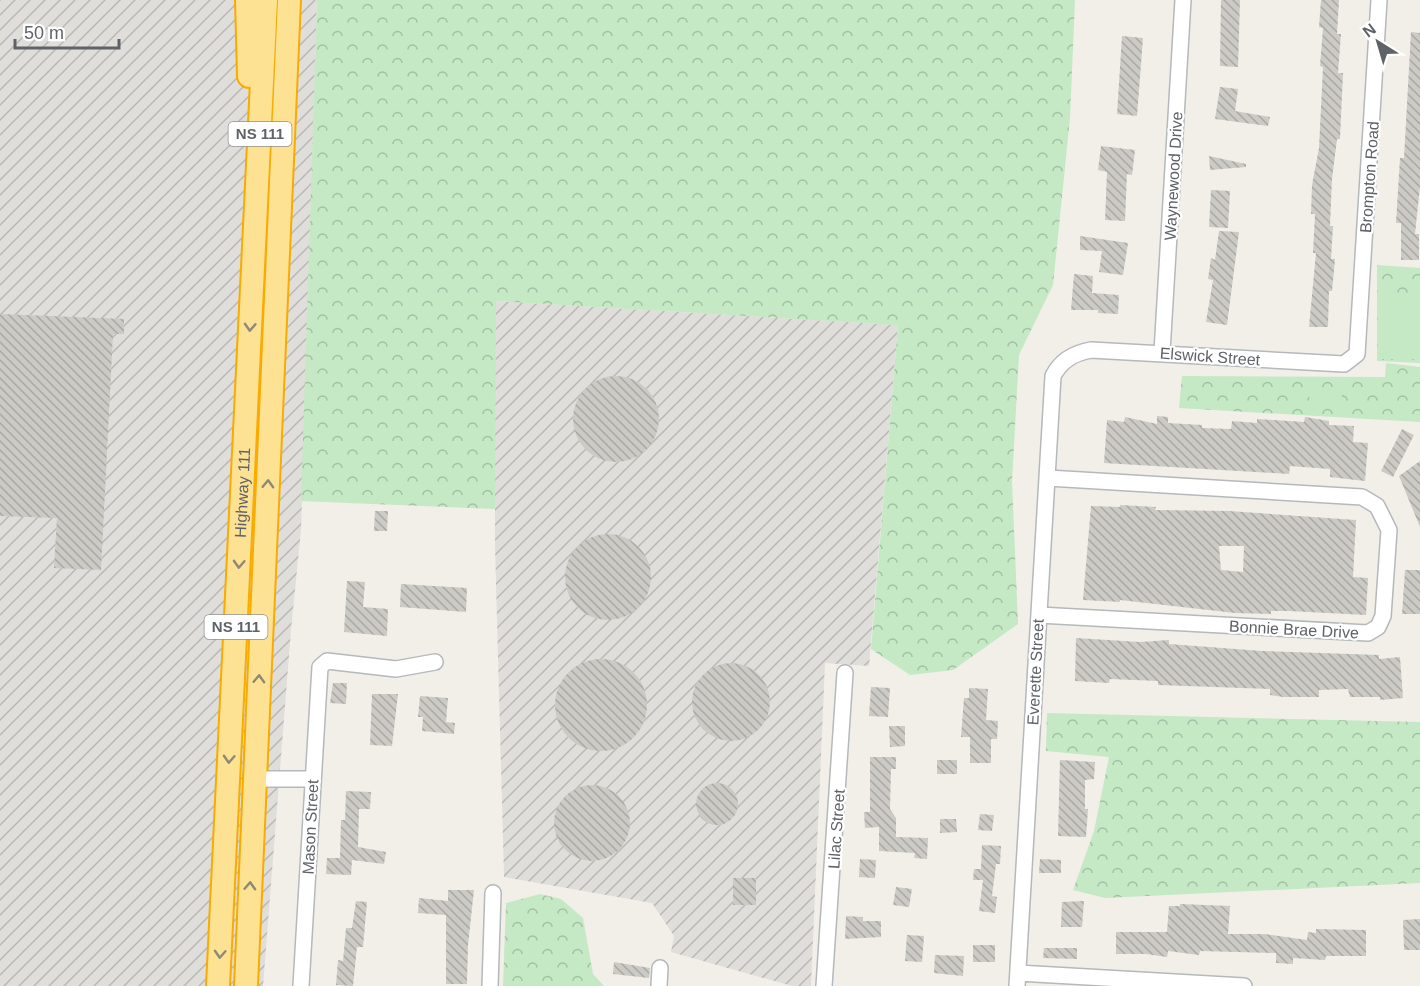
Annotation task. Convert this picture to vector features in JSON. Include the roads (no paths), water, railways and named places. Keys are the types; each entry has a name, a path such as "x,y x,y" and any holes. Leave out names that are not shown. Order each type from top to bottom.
{"highway":[{"path":"247,0 251,183 247,238 253,269"},
{"name":"Highway 111","path":"218,986 266,0"},
{"name":"Highway 111","path":"246,986 289,0"},
{"path":"270,438 278,374 303,0"}],"street":[{"name":"Waynewood Drive","path":"1162,352 1183,0"},
{"name":"Brompton Road","path":"1357,354 1379,0"},
{"name":"Elswick Street","path":"1063,362 1091,350 1162,352 1344,364 1357,354"},
{"name":"Everette Street","path":"1017,979 1052,382 1063,362"},
{"name":"Bonnie Brae Drive","path":"1039,615 1368,633 1378,627 1383,616 1389,530 1377,506 1362,497 1048,478"},
{"name":"Mason Street","path":"301,986 320,667 327,661 396,669 435,662"},
{"name":"Lilac Street","path":"824,986 845,673"},
{"path":"255,779 312,778"},
{"path":"490,986 493,892"},
{"path":"659,986 660,968"},
{"path":"1017,979 1244,986"}]}
